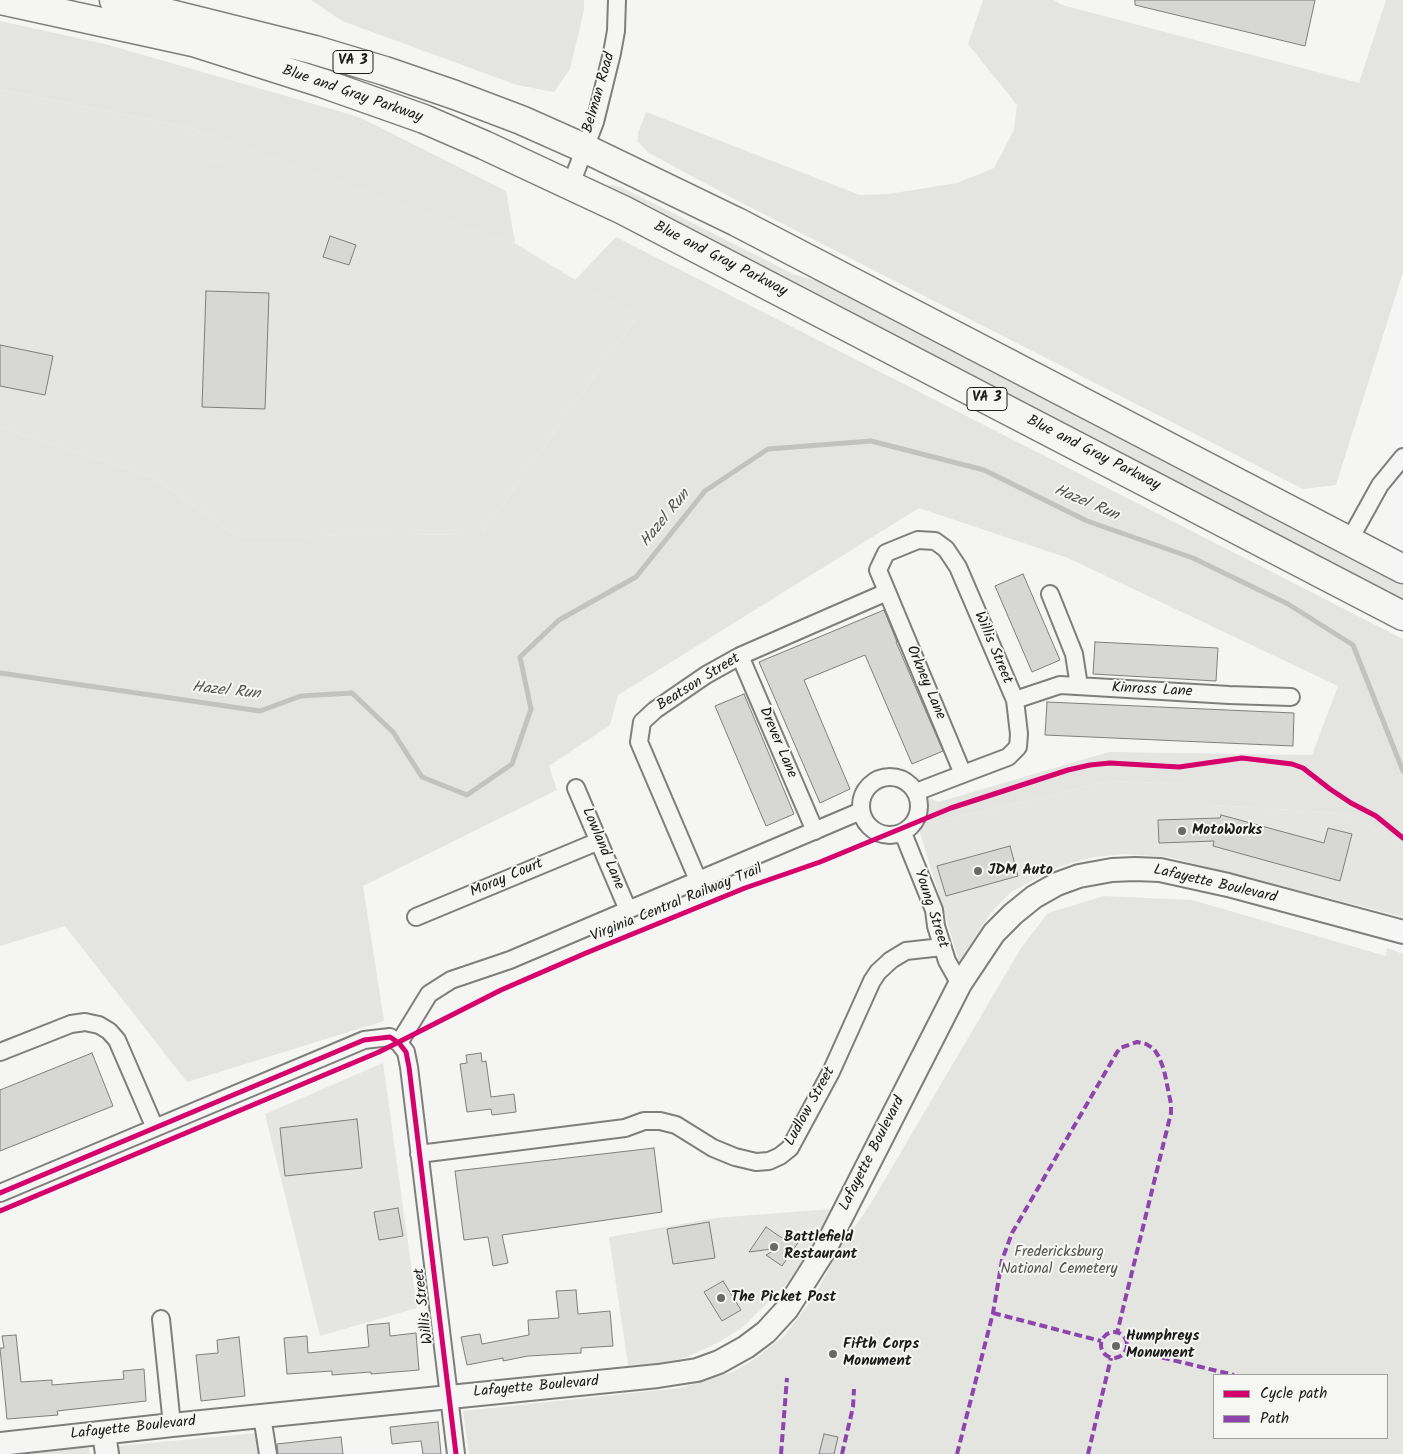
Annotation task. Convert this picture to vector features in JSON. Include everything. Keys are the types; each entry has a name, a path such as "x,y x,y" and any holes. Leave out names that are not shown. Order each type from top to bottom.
{"highway":[{"name":"Blue and Gray Parkway","path":"0,0 192,42 322,83 424,119 571,184 623,210 1403,616"},
{"name":"Blue and Gray Parkway","path":"114,0 315,50 385,71 521,120 584,148 737,222 1403,569"}],"main road":[{"name":"Lafayette Boulevard","path":"0,1444 105,1443 172,1425 448,1396 584,1384 697,1370 746,1347 766,1332 787,1310 824,1249 960,984 994,933 1034,897 1058,884 1079,876 1112,870 1135,869 1169,872 1228,885 1403,932"}],"street":[{"name":"Belman Road","path":"571,184 595,122 616,31 617,0"},
{"path":"1349,541 1380,485 1403,457"},
{"name":"Willis Street","path":"887,592 878,570 886,553 918,540 935,541 946,549 958,567 1015,700 1020,734 1018,747 1008,757 916,792"},
{"name":"Beatson Street","path":"698,880 639,742 642,722 655,710 706,675 740,656 887,592"},
{"name":"Orkney Lane","path":"887,592 964,774"},
{"path":"1050,594 1074,654 1079,686"},
{"name":"Drever Lane","path":"740,656 815,831"},
{"name":"Kinross Lane","path":"1015,700 1060,685 1229,696 1291,697"},
{"path":"898,777 907,781 916,792 920,805 918,814 914,822 903,832 884,835 865,821 861,811 861,801 864,792 879,778 898,777"},
{"name":"Lowland Lane","path":"576,788 628,910"},
{"path":"0,1193 364,1040 390,1037 399,1043 429,994 451,980 510,960 861,811"},
{"name":"Young Street","path":"903,832 934,910 942,947 960,984"},
{"name":"Moray Court","path":"416,918 599,841"},
{"name":"Ludlow Street","path":"419,1154 625,1128 644,1122 660,1121 676,1124 714,1148 735,1157 756,1162 769,1161 780,1156 790,1148 831,1072 872,981 878,972 891,960 906,951 942,947"},
{"path":"0,1052 71,1024 85,1022 99,1025 109,1031 117,1040 155,1128"},
{"name":"Willis Street","path":"399,1043 406,1052 409,1067 456,1454"},
{"path":"161,1319 172,1425"},
{"path":"262,1416 268,1454"}],"shaded area":[{"path":"0,89 195,129 506,238 637,317 482,534 238,537 151,477 0,428"},
{"path":"1110,781 1188,784 1211,805 1344,813 1395,837 1403,845 1403,917 1168,857 1124,854 1089,858 1059,867 1011,892 990,914 959,961 918,826"},
{"path":"383,1063 417,1308 320,1336 265,1114"},
{"path":"831,1209 804,1258 785,1286 743,1327 721,1341 685,1358 659,1363 628,1365 609,1237 715,1218"},
{"path":"256,1433 259,1454 119,1454 118,1446"},
{"path":"88,1445 90,1454 29,1454"}],"green space":[{"path":"311,0 584,0 584,10 570,69 554,92 517,85 342,21"},
{"path":"983,0 1054,0 1062,5 1359,83 1386,0 1403,0 1403,272 1336,485 1303,489 740,202 649,153 638,142 638,133 646,112 860,195 888,194 957,183 994,168 1014,130 1017,105 968,44"},
{"path":"0,21 105,44 359,117 506,191 515,243 195,129 0,89"},
{"path":"211,163 225,164 231,173 223,251 220,257 210,263 196,264 191,260 191,251 208,171"},
{"path":"611,185 620,187 665,209 793,274 828,284 1403,581 1403,606 606,188"},
{"path":"616,237 1403,639 1403,845 1395,837 1344,813 1211,805 1187,784 1110,781 918,826 929,798 939,802 1109,752 1312,755 1338,686 1068,558 919,508 618,695 610,725 549,766 557,790 363,886 384,1021 187,1082 65,926 0,946 0,428 151,477 238,537 482,534 637,317 575,280"},
{"name":"Fredericksburg National Cemetery","path":"1104,896 1192,900 1386,956 1387,948 1403,954 1403,1454 469,1454 463,1411 680,1388 733,1372 753,1360 784,1336 814,1297 839,1250 871,1203 1021,948 1048,913"}],"building":[{"path":"1135,0 1315,0 1305,46 1135,5"},
{"path":"330,236 356,245 349,265 323,257"},
{"path":"206,291 269,293 265,409 202,407"},
{"path":"0,345 53,356 45,395 0,386"},
{"path":"1023,574 1060,660 1032,672 995,586"},
{"path":"884,610 943,751 912,764 865,655 804,680 850,789 820,803 759,662"},
{"path":"1095,642 1218,648 1216,681 1093,674"},
{"path":"744,694 794,814 766,826 715,706"},
{"path":"1047,702 1294,713 1293,746 1045,735"},
{"path":"1221,815 1324,843 1328,828 1352,834 1340,881 1213,846 1214,841 1159,843 1158,820 1220,818"},
{"name":"JDM Auto","path":"1010,846 1018,876 946,896 937,866"},
{"path":"92,1053 113,1106 0,1151 0,1090"},
{"path":"481,1053 482,1062 486,1061 491,1097 514,1094 516,1112 492,1115 491,1109 467,1112 460,1064 467,1063 466,1055"},
{"path":"357,1119 362,1168 285,1176 280,1128"},
{"path":"654,1148 662,1212 502,1235 508,1263 493,1266 488,1237 464,1240 455,1171"},
{"path":"398,1208 403,1236 379,1240 374,1212"},
{"path":"709,1222 715,1258 673,1264 667,1229"},
{"name":"Battlefield Restaurant","path":"766,1227 788,1242 806,1231 782,1266 766,1255 779,1248 749,1252"},
{"name":"The Picket Post","path":"723,1281 741,1310 722,1321 704,1292"},
{"path":"576,1290 578,1314 610,1311 613,1346 581,1348 581,1353 528,1356 503,1361 503,1358 467,1365 461,1337 480,1334 482,1344 529,1335 528,1320 559,1318 556,1291"},
{"path":"389,1323 390,1336 416,1333 419,1370 371,1374 371,1372 332,1375 332,1371 287,1374 284,1338 307,1336 308,1353 369,1347 367,1325"},
{"path":"16,1335 21,1382 52,1380 52,1385 124,1379 123,1371 144,1369 146,1401 57,1411 58,1415 7,1419 0,1348 4,1348 2,1336"},
{"path":"239,1337 245,1396 201,1401 196,1355 218,1353 217,1340"},
{"path":"438,1422 441,1454 423,1454 421,1441 392,1444 390,1427"},
{"path":"824,1434 838,1437 834,1454 819,1454"},
{"path":"341,1437 343,1454 278,1454 277,1444"}],"waterway":[{"name":"Hazel Run","path":"0,673 260,711 301,696 352,693 393,732 422,777 467,795 512,764 531,709 520,657 559,620 636,577 705,491 768,449 871,441 984,470 1087,521 1193,558 1288,604 1353,645 1403,771"}],"marked path":[{"path":"957,1454 993,1313 1002,1260 1012,1233 1116,1054 1120,1048 1137,1042 1146,1044 1154,1049 1159,1057 1164,1070 1171,1113 1117,1333"},
{"path":"993,1313 1101,1341"},
{"path":"1114,1332 1123,1336 1127,1345 1123,1354 1114,1358 1105,1354 1101,1345 1105,1336 1114,1332"},
{"path":"1127,1349 1230,1374"},
{"path":"1088,1454 1111,1358"},
{"path":"781,1454 787,1378"},
{"path":"842,1454 853,1407 854,1389"}],"cycle path":[{"name":"Virginia Central Railway Trail","path":"0,1211 379,1052 501,990 586,953 745,888 820,862 951,808 1068,770 1110,763 1179,767 1242,758 1292,764 1303,768 1351,803 1376,816 1403,838"},
{"path":"0,1193 364,1040 390,1037 399,1043 406,1052 409,1067 456,1454"}],"place":[{"name":"MotoWorks","path":"1182,831"},
{"name":"JDM Auto","path":"978,871"},
{"name":"Battlefield Restaurant","path":"774,1247"},
{"name":"The Picket Post","path":"721,1298"},
{"name":"Humphreys Monument","path":"1116,1346"},
{"name":"Fifth Corps Monument","path":"833,1354"}]}
